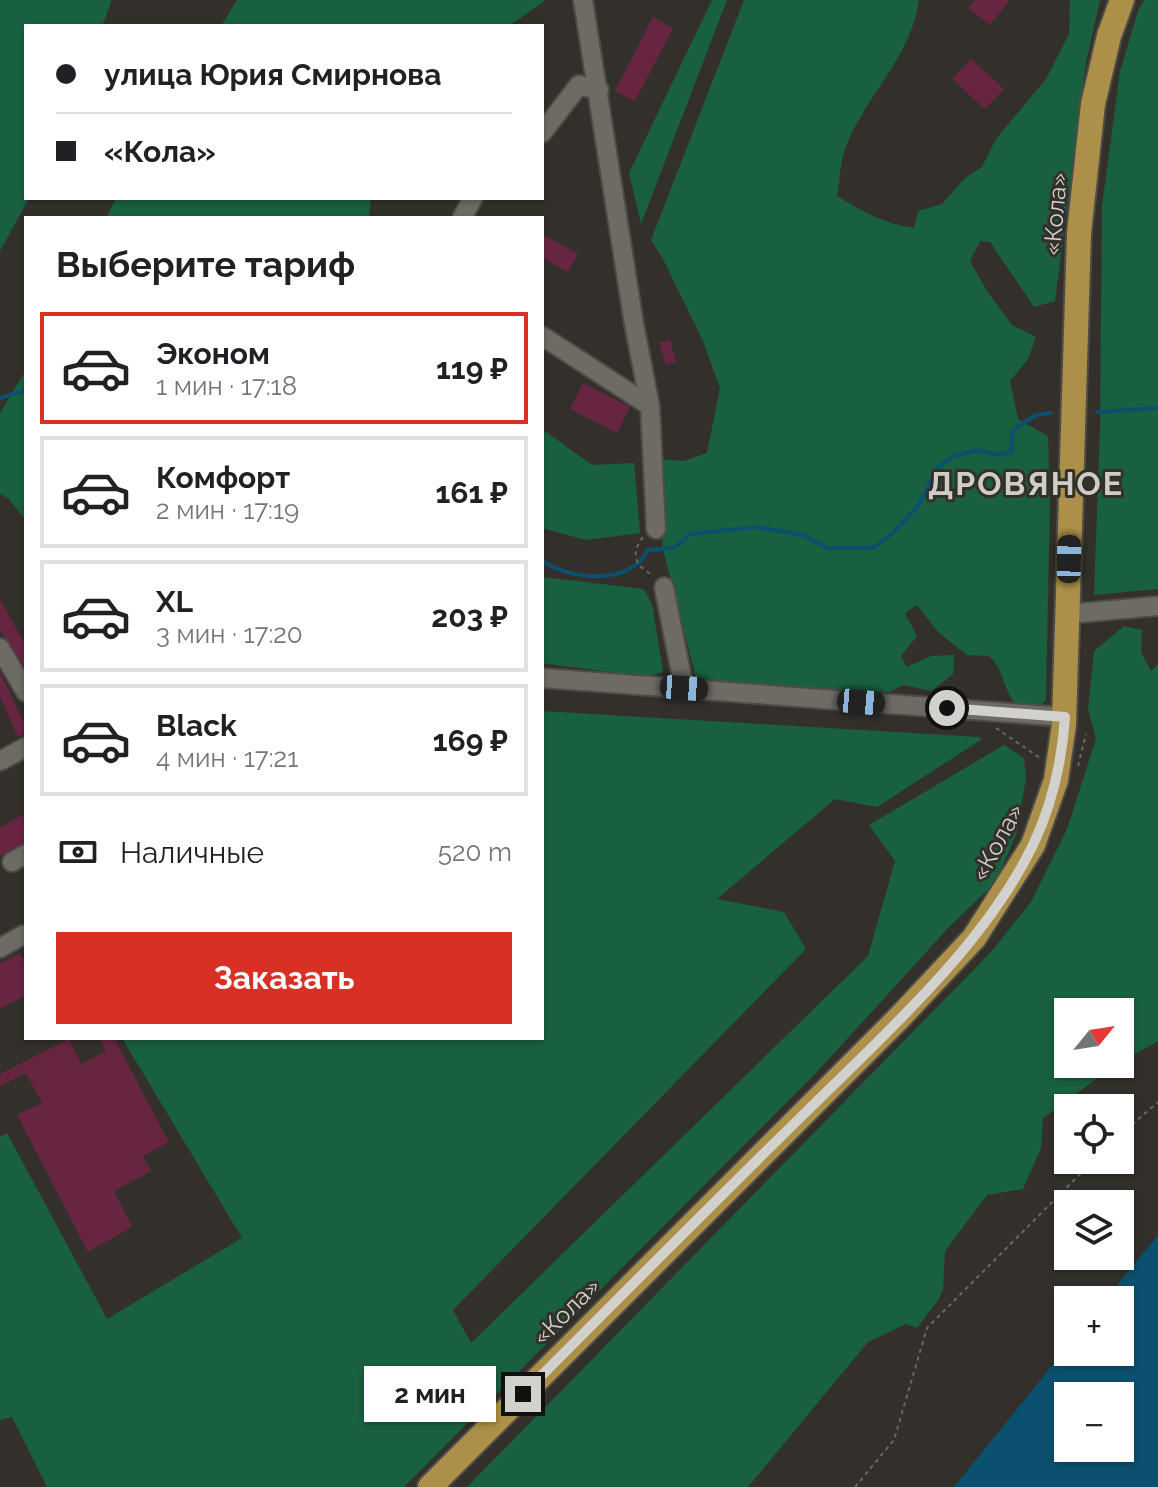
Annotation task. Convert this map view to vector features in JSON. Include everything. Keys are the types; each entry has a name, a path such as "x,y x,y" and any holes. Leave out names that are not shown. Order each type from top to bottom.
{"highway":[{"name":"«Кола»","path":"430,1487 855,1062 974,938 1033,845 1056,780 1065,717 1079,233 1093,104 1109,36 1122,0"}],"street":[{"path":"583,0 634,324 650,406 656,529"},
{"path":"544,130 579,85 599,90"},
{"path":"544,337 650,406"},
{"path":"664,587 684,688"},
{"path":"1068,614 1158,606"},
{"path":"0,648 24,689"},
{"path":"544,678 1065,717"},
{"path":"0,761 24,748"},
{"path":"0,948 23,935"}],"path":[{"path":"640,568 636,561 636,546 647,532 656,529"},
{"path":"1134,1123 1158,1102"},
{"path":"855,1487 894,1440 927,1328 1080,1174"}],"green space":[{"path":"0,0 111,0 103,24 24,24 24,200 28,200 0,251"},
{"path":"237,0 546,0 512,24 222,24"},
{"path":"712,0 727,0 641,224 629,173"},
{"path":"744,0 919,0 915,20 898,57 846,146 837,196 883,220 914,228 918,211 942,204 965,178 982,167 996,139 1046,79 1069,34 1070,0 1100,0 1086,63 1055,301 1034,307 990,242 980,241 970,261 1012,325 1036,337 1028,359 1010,381 1018,419 1048,436 1050,498 1046,700 1040,706 1015,704 989,656 967,655 938,632 917,605 905,613 917,636 901,656 907,667 931,656 954,655 953,674 931,691 904,685 889,692 848,696 696,678 663,549 659,459 684,461 707,453 720,388 703,341 651,240"},
{"path":"1145,0 1158,0 1158,589 1094,595 1100,429 1102,206 1120,71 1139,8"},
{"path":"115,200 371,200 369,216 107,216"},
{"path":"24,373 23,517 8,498 0,494 0,413"},
{"path":"544,430 592,465 634,463 640,533 586,540 544,529"},
{"path":"544,577 644,589 652,604 663,672 647,677 544,663"},
{"path":"1124,626 1142,630 1141,652 1151,671 1158,664 1158,1041 1134,1054 1134,998 1054,998 1054,1078 1098,1078 1076,1094 1054,1094 1054,1110 1043,1118 1041,1148 1023,1189 987,1195 945,1251 943,1289 917,1328 906,1324 868,1342 748,1487 467,1487 991,952 1031,902 1067,829 1096,739 1088,709 1094,651"},
{"path":"544,711 982,739 877,807 835,799 717,899 784,912 806,949 453,1310 471,1343 868,956 895,861 869,825 1004,745 1024,758 1026,779 1016,835 995,883 950,926 817,1072 404,1487 47,1487 12,1417 0,1420 0,1137 7,1133 107,1319 242,1238 123,1040 544,1040"}],"water":[{"path":"1158,1235 1158,1487 954,1487 1054,1363 1054,1366 1134,1366 1134,1286 1116,1286 1129,1270 1134,1270 1134,1264"}],"building":[{"path":"975,0 1010,0 990,25 968,8"},
{"path":"653,17 673,28 635,101 615,91"},
{"path":"971,59 1004,89 985,109 952,79"},
{"path":"544,235 578,254 568,272 544,259"},
{"path":"670,340 676,362 666,365 659,343"},
{"path":"583,383 630,407 617,433 570,409"},
{"path":"0,599 24,642 24,665 0,630"},
{"path":"0,672 24,723 24,734 18,737 0,697"},
{"path":"24,814 24,843 0,856 0,827"},
{"path":"20,953 24,961 24,996 0,1009 0,963"},
{"path":"67,1040 81,1064 106,1051 100,1040 115,1040 169,1142 143,1156 151,1171 114,1191 132,1227 88,1252 17,1115 42,1103 26,1073 0,1086 0,1074"}],"waterway":[{"path":"0,398 24,391"},
{"path":"1097,412 1158,408"},
{"path":"544,562 584,575 615,574 640,562 648,550 674,548 690,534 757,527 803,535 828,548 873,548 893,533 919,505 939,466 954,456 977,450 997,455 1011,452 1013,430 1036,415 1051,413"}],"district":[{"name":"ДРОВЯНОЕ","path":"1026,483"}],"route":[{"path":"523,1394 900,1017 974,938 1010,883 1033,845 1056,780 1065,717 947,708"}]}
